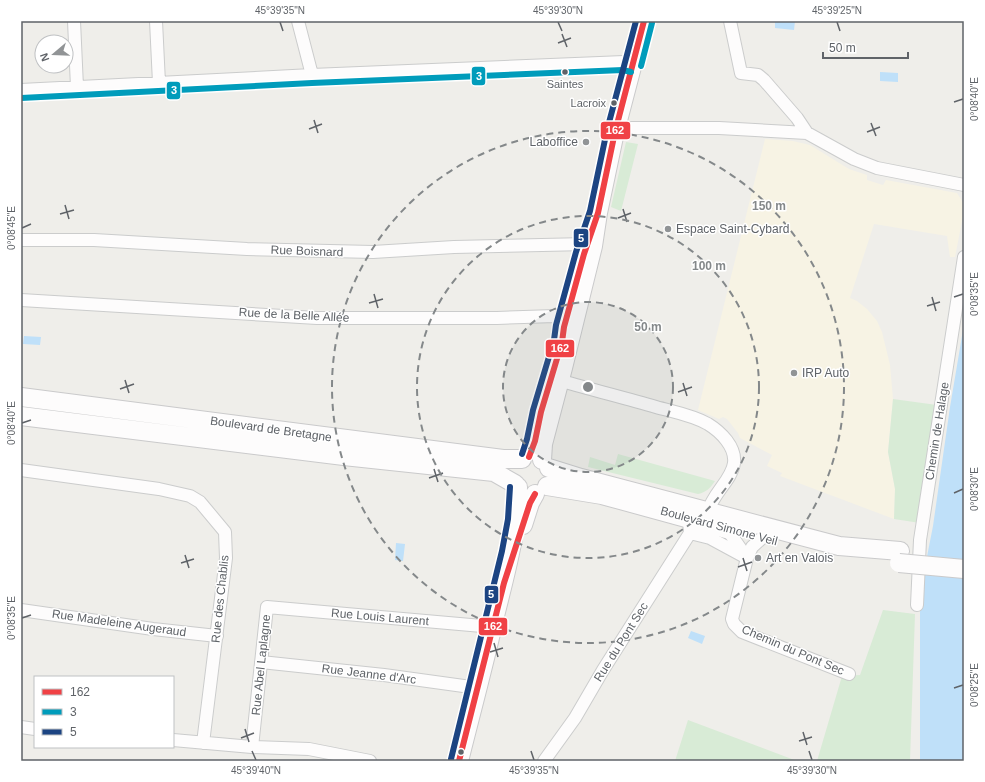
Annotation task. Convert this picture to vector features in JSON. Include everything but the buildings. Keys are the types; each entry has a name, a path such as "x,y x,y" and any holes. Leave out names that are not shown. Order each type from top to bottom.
{"main road":[{"path":"504,583 530,503 550,477 535,461 535,441 541,412 557,374 598,213 617,125 644,21"},
{"path":"557,374 564,327 590,245"},
{"name":"Boulevard de Bretagne","path":"21,397 503,459 535,461"},
{"name":"Boulevard de Bretagne","path":"21,416 344,456 494,472 516,486"},
{"path":"459,761 504,583 517,512 516,486 513,473 515,468 535,461"},
{"name":"Boulevard Simone Veil","path":"535,461 566,474 656,496 708,512 839,546 964,569"},
{"path":"516,486 528,494 541,490"},
{"name":"Boulevard Simone Veil","path":"541,490 602,495 689,526 727,529 846,557 964,556"}],"street":[{"path":"74,21 77,87"},
{"path":"156,21 159,82"},
{"path":"298,21 312,75"},
{"path":"730,21 741,73 758,75 764,80 797,118 807,133"},
{"path":"21,90 312,75 624,62 633,64"},
{"path":"617,125 628,128 719,128 807,133 854,159 877,168 964,185"},
{"name":"Rue Boisnard","path":"21,240 94,240 247,249 373,252 454,247 590,245"},
{"name":"Chemin de Halage","path":"917,605 920,540 964,257"},
{"name":"Rue de la Belle Allée","path":"21,300 316,318 567,317"},
{"path":"557,374 566,382 696,418 720,433 730,445 734,464 731,472 710,505 708,512"},
{"name":"Rue des Chablis","path":"21,470 159,489 190,496 200,502 225,532 226,558 203,742"},
{"path":"689,526 747,558"},
{"name":"Rue du Pont Sec","path":"544,761 576,718 689,526"},
{"path":"727,529 747,558"},
{"name":"Chemin du Pont Sec","path":"762,538 752,547 747,558 732,619 734,624 742,632 849,674"},
{"name":"Rue Louis Laurent","path":"266,607 482,626 493,629"},
{"name":"Rue Abel Laplagne","path":"252,747 266,607"},
{"name":"Rue Madeleine Augeraud","path":"21,610 153,629 217,636"},
{"name":"Rue Jeanne d'Arc","path":"260,662 384,675 478,688"},
{"path":"21,727 34,729"},
{"path":"174,740 252,747 309,749 370,761"}],"shaded area":[{"path":"765,139 793,141 810,145 849,169 867,175 867,180 883,185 886,180 957,193 964,204 955,257 950,257 947,236 874,224 850,298 857,301 867,309 877,321 882,332 890,365 893,399 888,452 895,489 894,519 780,476 782,473 767,466 772,455 740,438 727,419 723,417 719,419 698,410"}],"green space":[{"path":"626,142 638,144 621,211 611,207"},
{"path":"893,399 937,405 920,523 894,519 895,489 888,452"},
{"path":"618,454 715,481 712,486 704,492 698,494 588,467 590,457 615,465"},
{"path":"883,610 915,614 910,761 817,761 842,676 860,675"},
{"path":"688,720 797,761 675,761"}],"water":[{"path":"775,21 795,21 794,30 775,28"},
{"path":"880,72 898,73 898,82 880,81"},
{"path":"964,324 964,761 920,761 920,592 933,526 950,407"},
{"path":"24,336 41,337 40,345 23,344"},
{"path":"396,543 405,544 403,561 395,560"},
{"path":"691,631 705,636 702,644 688,638"}],"transit line":[{"name":"5","path":"522,454 527,439 533,410 554,340 556,325 576,252 590,211 607,130 636,21"},
{"name":"162","path":"529,457 535,441 541,412 562,342 564,327 584,254 598,213 615,132 644,21"},
{"name":"3","path":"641,66 652,23"},
{"name":"3","path":"21,98 312,83 623,70 631,72"},
{"name":"5","path":"451,759 502,551 508,519 510,487"},
{"name":"162","path":"459,761 504,583 530,503 535,494"}],"place":[{"name":"Saintes","path":"565,72"},
{"name":"Lacroix","path":"614,103"},
{"name":"Laboffice","path":"586,142"},
{"name":"Espace Saint-Cybard","path":"668,229"},
{"name":"IRP Auto","path":"794,373"},
{"name":"Art en Valois","path":"758,558"}]}
